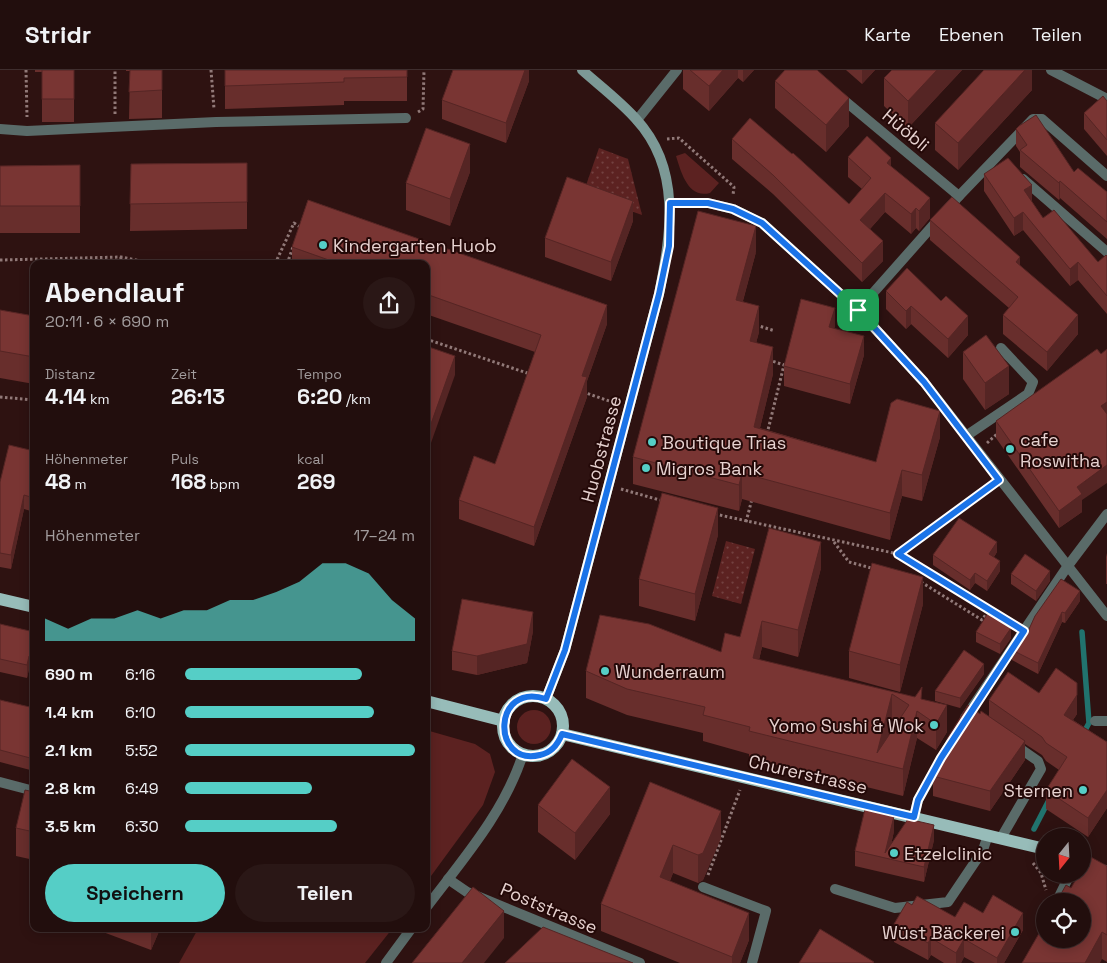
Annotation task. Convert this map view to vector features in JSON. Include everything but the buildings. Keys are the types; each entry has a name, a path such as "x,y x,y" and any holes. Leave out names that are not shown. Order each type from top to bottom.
{"main road":[{"path":"0,599 30,606"},
{"path":"532,696 546,699 554,705 560,714 563,724 562,734 557,744 549,752 534,756 523,754 509,744 504,733 504,721 509,708 519,700 532,696"},
{"path":"430,702 504,721"},
{"name":"Churerstrasse","path":"562,734 1036,847"},
{"path":"1091,866 1107,872"}],"street":[{"name":"Huobstrasse","path":"546,699 565,650 575,604 659,294 669,246 670,203 667,179 660,156 637,120 582,70"},
{"path":"637,120 677,70"},
{"path":"1051,70 1107,99"},
{"name":"Hüöbli","path":"832,90 959,196"},
{"path":"0,129 27,131 216,122 406,118"},
{"path":"858,310 959,196 1005,164 1033,119 1042,119 1107,176"},
{"path":"1005,164 1107,252"},
{"path":"670,203 708,203 733,209 762,223 858,310 924,382 1107,616"},
{"path":"966,436 1028,394 1033,382 1001,348"},
{"path":"914,817 918,800 1024,631 1067,567 1107,514"},
{"path":"1095,721 1107,721"},
{"path":"1001,838 1041,769 1038,761 1007,740"},
{"path":"430,903 504,801 523,754"},
{"path":"0,782 30,790"},
{"path":"835,889 895,908 948,902 983,850 988,835"},
{"name":"Poststrasse","path":"448,879 468,892 640,963"},
{"path":"703,886 766,911 752,963"},
{"path":"386,963 409,932"}],"path":[{"path":"26,70 27,131"},
{"path":"115,70 115,128"},
{"path":"211,70 216,122"},
{"path":"406,118 422,109 424,70"},
{"path":"679,138 734,187"},
{"path":"277,260 294,222 301,226 298,233"},
{"path":"288,260 295,241"},
{"path":"0,260 121,258 132,260"},
{"path":"747,323 775,330"},
{"path":"430,340 536,376"},
{"path":"766,359 784,365 766,439"},
{"path":"582,392 619,404"},
{"path":"0,397 30,400"},
{"path":"898,554 999,480"},
{"path":"609,484 670,502"},
{"path":"746,522 753,495"},
{"path":"708,512 834,542 898,554 1024,631"},
{"path":"834,542 849,562 877,570"},
{"path":"915,580 924,583 982,620 989,610"},
{"path":"703,886 745,778"},
{"path":"1029,858 1041,873 1049,893"}],"shaded area":[{"path":"599,148 628,159 642,215 583,194"},
{"path":"685,153 719,183 710,193 702,194 696,192 687,183 676,156"},
{"path":"726,541 755,549 741,604 712,596"},
{"path":"534,710 546,715 551,727 546,739 534,744 522,739 517,727 522,715"},
{"path":"430,731 475,744 490,754 495,772 483,805 431,876"},
{"path":"196,932 390,932 365,963 179,963"}],"waterway":[{"path":"1082,632 1089,723 1083,734"},
{"path":"1034,829 1049,800"}],"place":[{"name":"Kindergarten Huob","path":"323,245"},
{"name":"Boutique Trias","path":"652,442"},
{"name":"cafe Roswitha","path":"1010,449"},
{"name":"Migros Bank","path":"646,468"},
{"name":"Wunderraum","path":"605,671"},
{"name":"Yomo Sushi & Wok","path":"934,725"},
{"name":"Sternen","path":"1083,790"},
{"name":"Etzelclinic","path":"894,853"},
{"name":"Wüst Bäckerei","path":"1015,932"}],"route":[{"path":"670,203 708,203 733,209 762,223 858,310 924,382 999,480 898,554 1024,631 968,713 941,758 918,800 914,817 562,734 560,740 549,752 539,756 528,756 518,752 509,744 504,733 503,727 506,712 523,698 537,696 546,699 565,650 575,604 659,294 669,246 670,203"}]}
